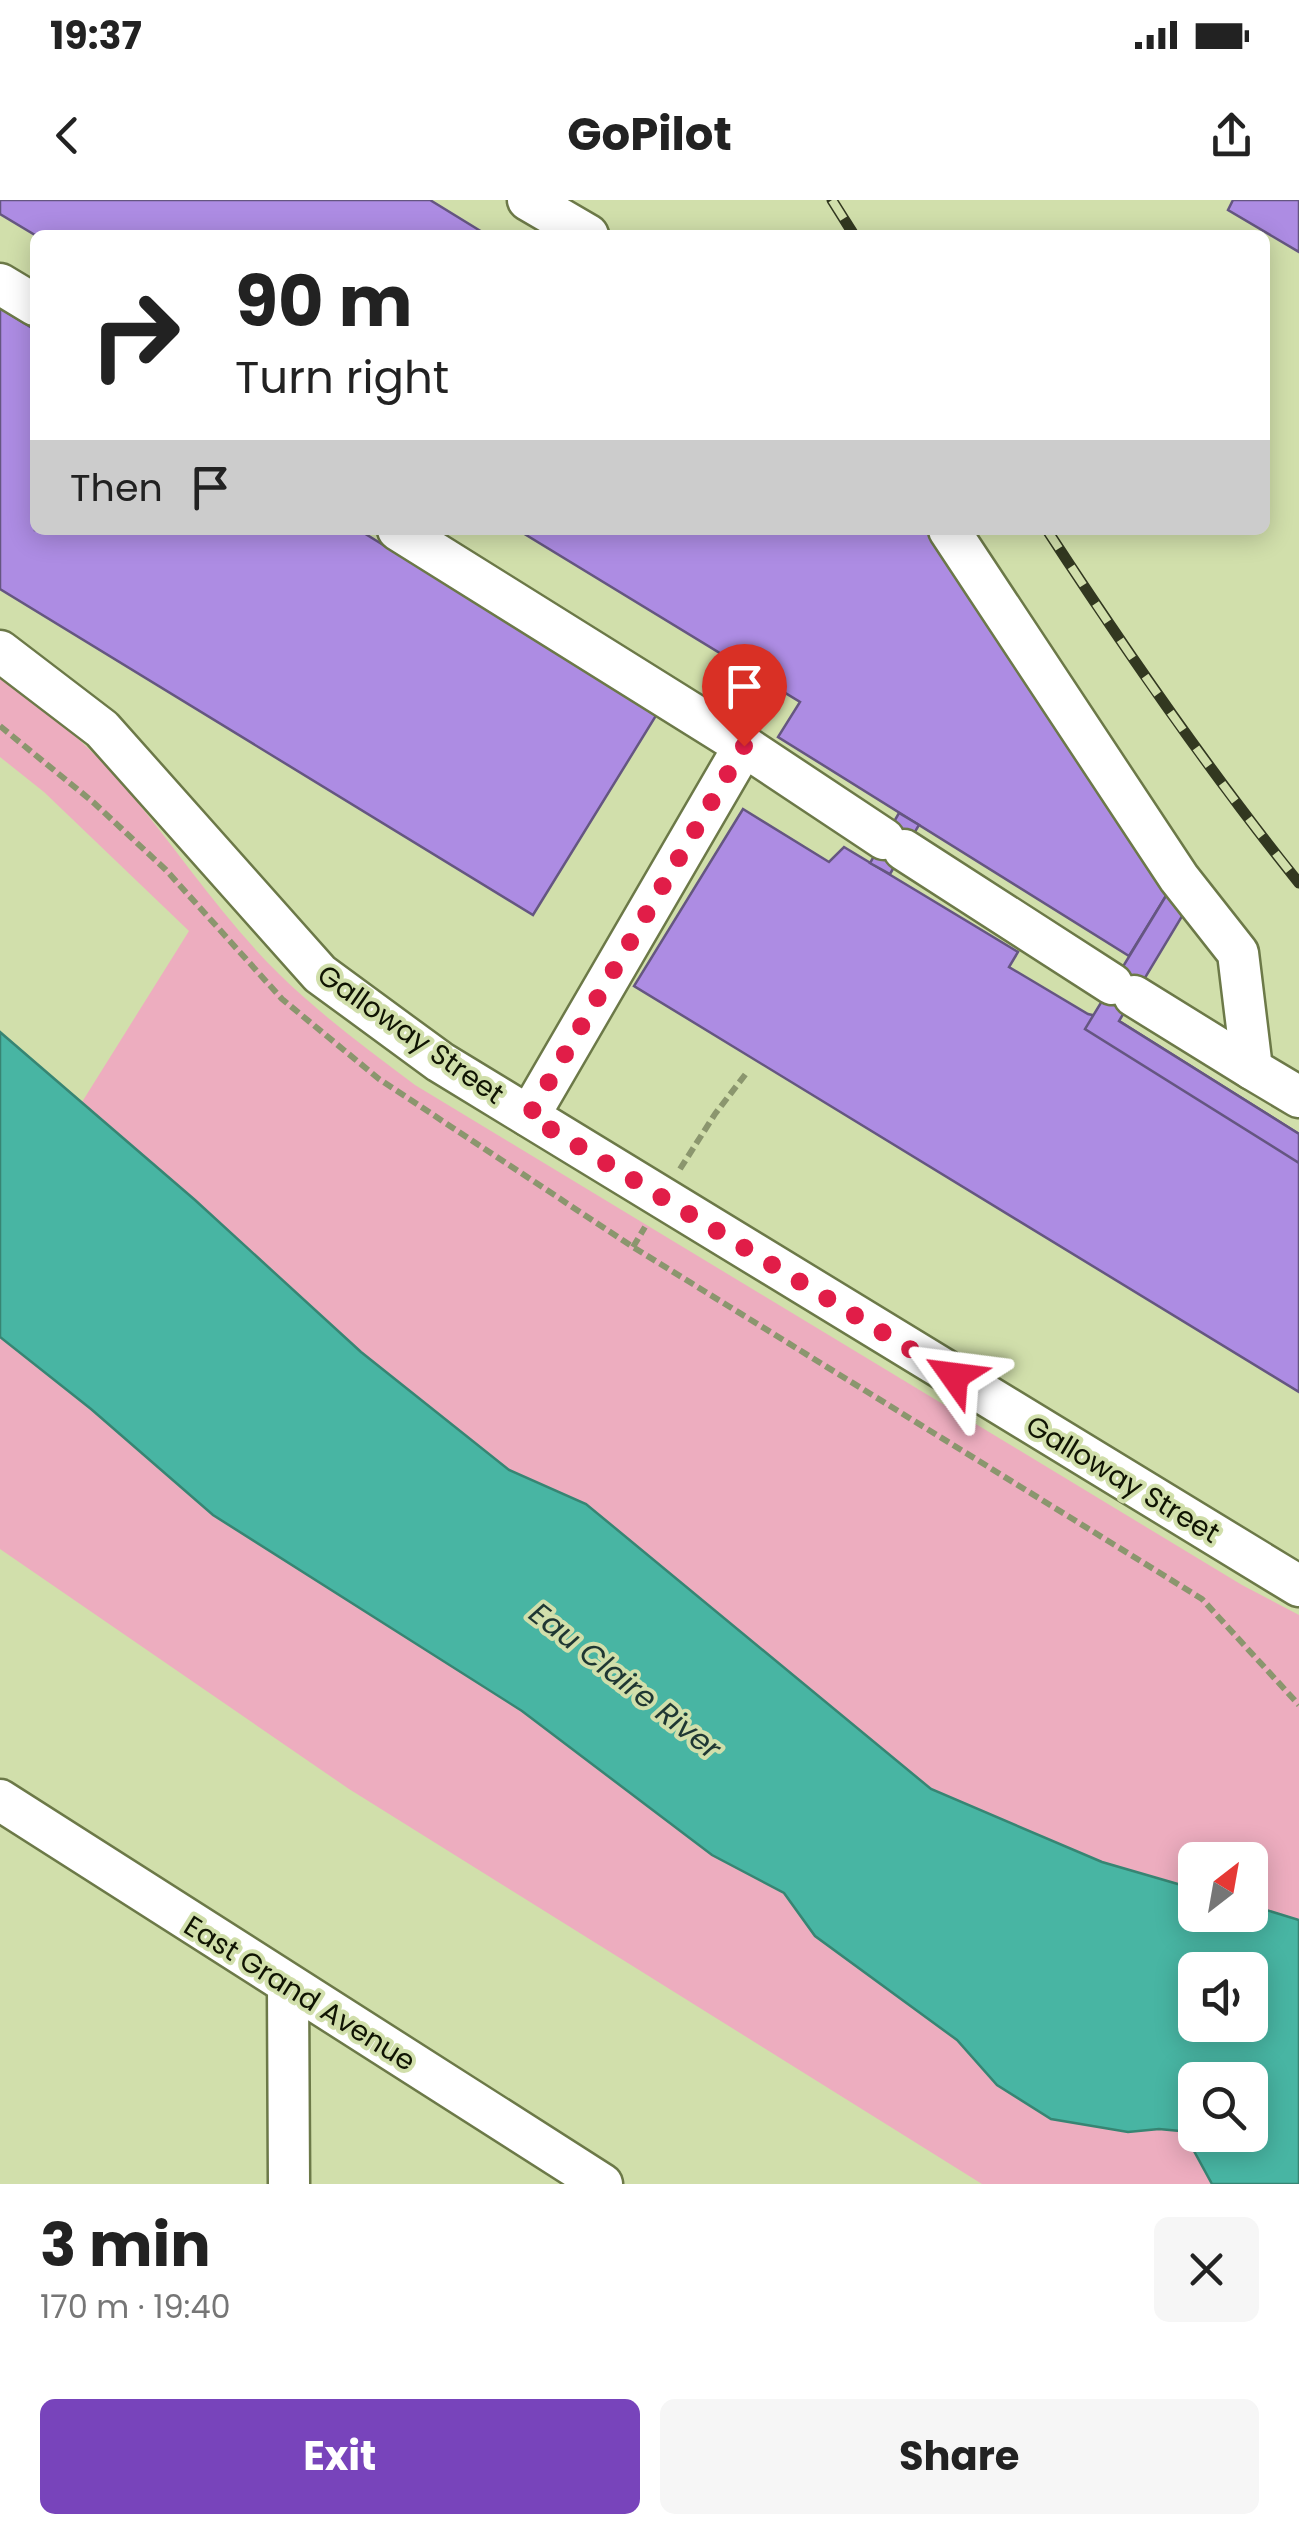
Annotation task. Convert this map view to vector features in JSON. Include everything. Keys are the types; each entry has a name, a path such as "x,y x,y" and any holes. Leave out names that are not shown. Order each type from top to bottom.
{"street":[{"path":"528,200 579,230"},
{"path":"0,284 30,302"},
{"path":"406,535 1123,990 1299,1097"},
{"path":"952,535 1179,878 1238,952 1252,1069"},
{"name":"Galloway Street","path":"0,651 102,729 320,974 440,1062 1299,1586"},
{"path":"529,1116 744,746"},
{"name":"East Grand Avenue","path":"0,1800 602,2184"},
{"path":"288,1986 289,2184"}],"path":[{"path":"633,1248 714,1114 748,1071"}],"shaded area":[{"path":"0,673 115,775 220,908 279,974 328,1018 415,1085 1242,1585 1299,1615 1299,1920 1268,1911 1268,1842 1178,1842 1178,1884 1102,1862 931,1789 586,1504 509,1470 361,1352 82,1102 189,931 44,792 0,757"},
{"path":"0,1337 91,1409 213,1515 522,1711 712,1855 784,1893 815,1936 957,2040 997,2085 1128,2132 1178,2131 1178,2152 1194,2152 1212,2184 982,2184 349,1789 0,1549"}],"water":[{"name":"Eau Claire River","path":"0,1032 195,1200 361,1352 509,1470 586,1504 931,1789 1102,1862 1178,1884 1178,1932 1268,1932 1268,1911 1299,1920 1299,2184 1212,2184 1194,2152 1268,2152 1268,2062 1178,2062 1178,2131 1128,2132 1051,2119 997,2085 957,2040 815,1936 784,1893 712,1855 522,1711 213,1515 91,1409 0,1337"}],"building":[{"path":"0,200 430,200 479,230 30,232 0,214"},
{"path":"1233,200 1299,200 1299,252 1270,235 1270,230 1262,230 1228,210"},
{"path":"0,308 30,327 30,535 367,535 657,714 533,915 0,589"},
{"path":"526,535 945,535 1172,886 1129,956 778,737 800,702"},
{"path":"743,809 829,862 844,847 1018,952 1009,967 1088,1014 1119,1021 1299,1134 1299,1392 634,986"},
{"path":"899,813 919,825 890,874 870,863"},
{"path":"1172,886 1193,898 1119,1021 1299,1134 1299,1163 1085,1029"}],"railway":[{"path":"832,200 851,230"},
{"path":"1050,535 1168,710 1299,883"}],"route":[{"path":"744,746 529,1116 954,1376"}]}
